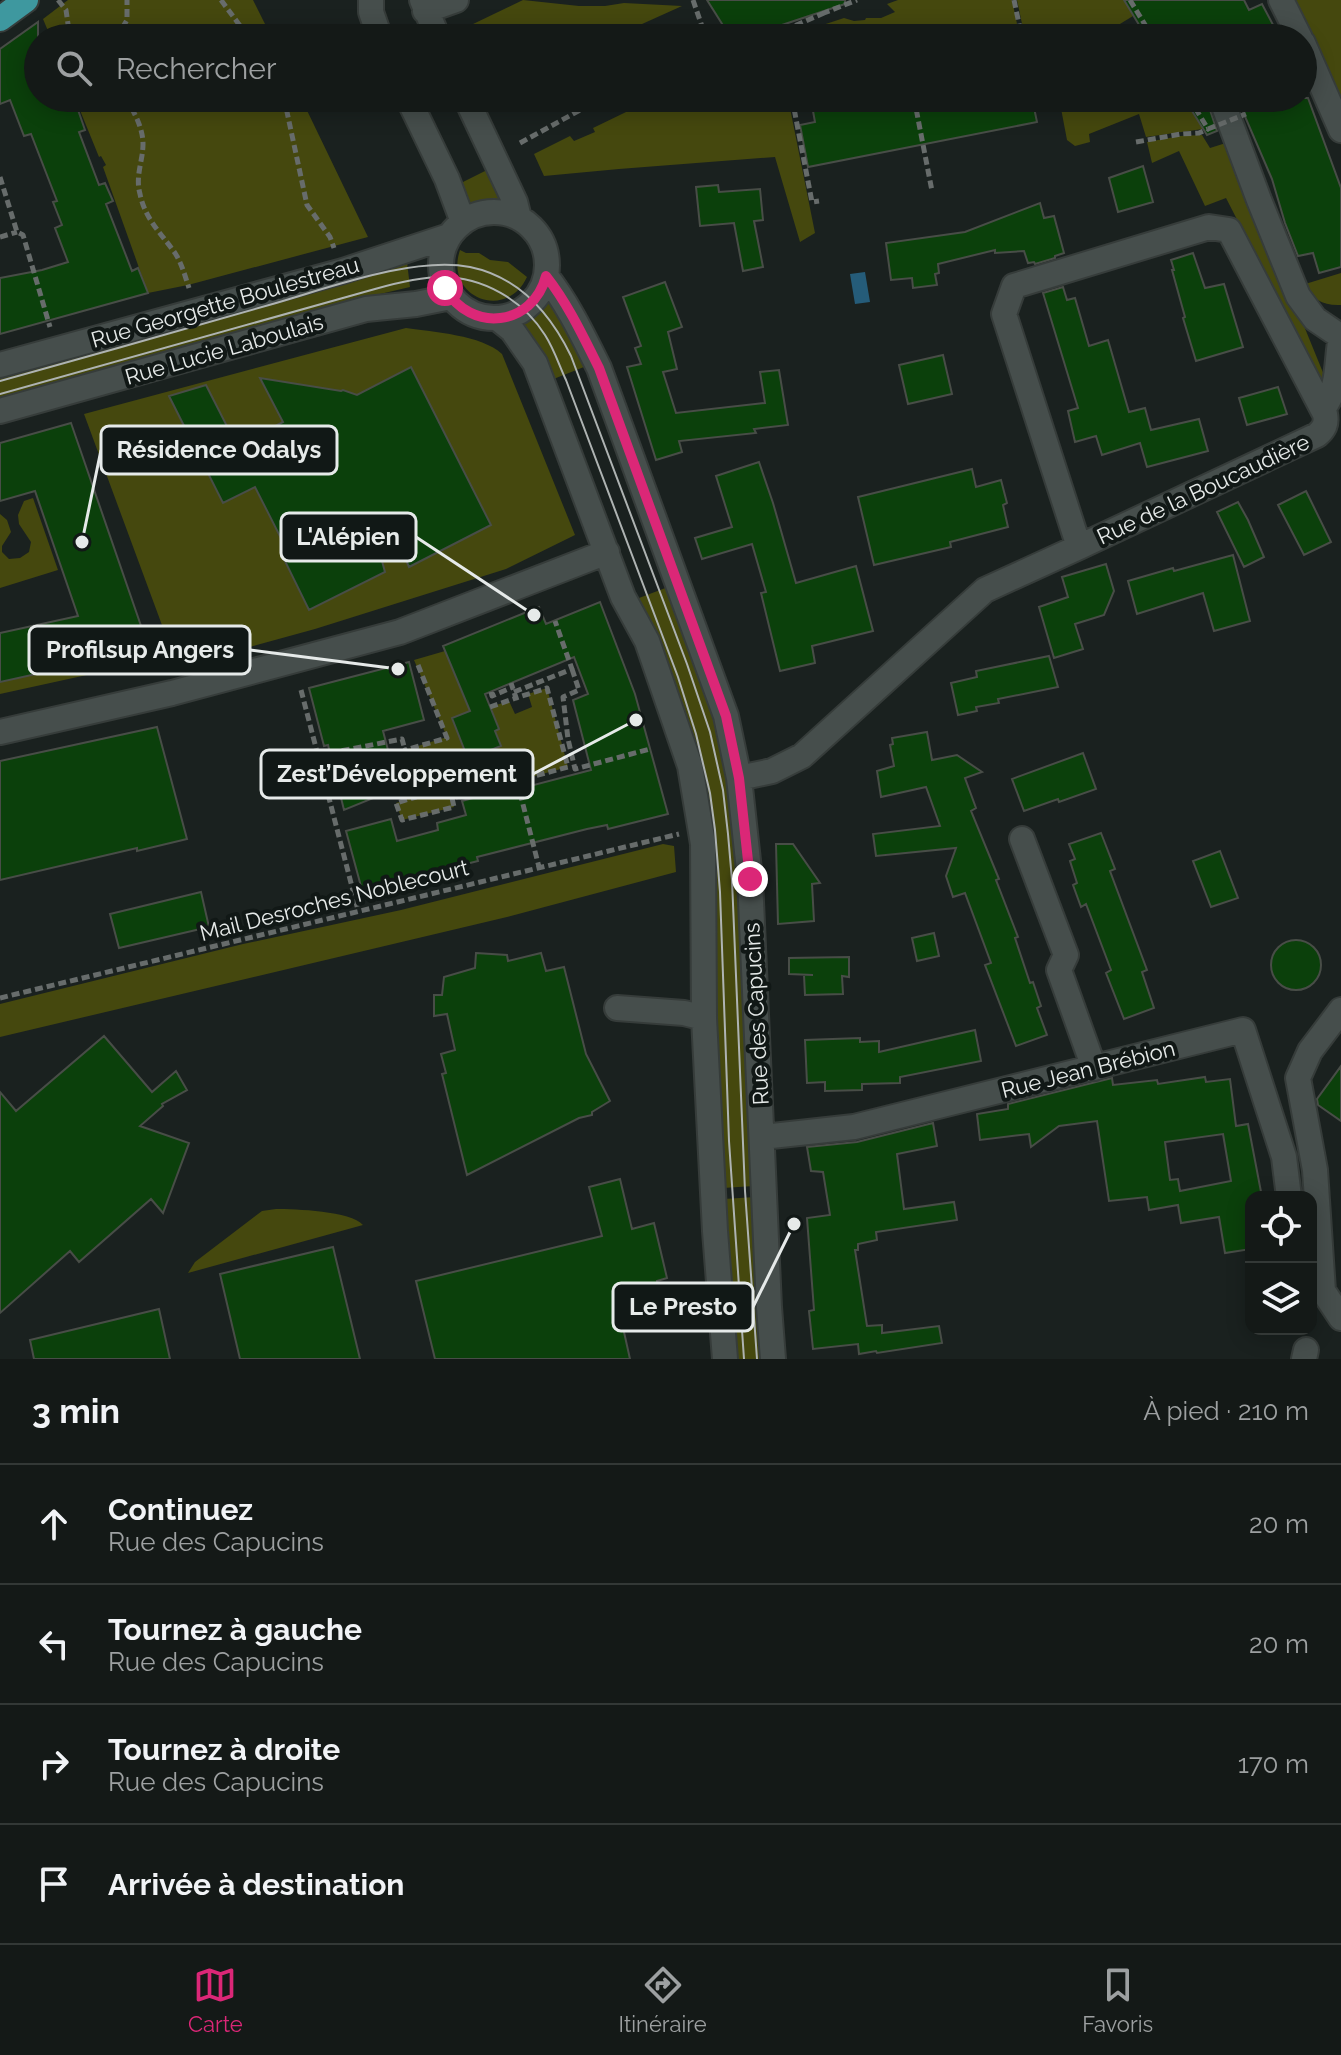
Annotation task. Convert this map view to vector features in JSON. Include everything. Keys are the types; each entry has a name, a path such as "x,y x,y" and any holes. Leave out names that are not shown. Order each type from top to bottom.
{"main road":[{"path":"0,19 26,0"}],"street":[{"path":"371,0 373,24"},
{"path":"423,6 456,0"},
{"path":"1281,0 1293,24"},
{"path":"1317,75 1341,130"},
{"path":"415,112 447,179 456,229"},
{"name":"Rue des Capucins","path":"473,112 515,202 519,218 530,226 542,242 546,255 546,276 561,294 599,368 726,716 739,778 750,879 773,1359"},
{"path":"1226,112 1298,296 1315,319 1341,336 1337,377 1333,393 1323,409"},
{"path":"519,218 507,213 487,212 474,215 456,229 443,249 440,265 443,283 460,307 471,314 497,318 514,315 529,305 538,295 546,276"},
{"name":"Rue de la Boucaudière","path":"739,778 772,771 802,756 985,590 1079,547 1317,435 1325,426 1323,409 1229,230 1209,227 1014,286 1004,314 1079,547"},
{"name":"Rue Georgette Boulestreau","path":"0,365 343,271 456,229"},
{"name":"Rue Lucie Laboulais","path":"0,411 366,309 451,297"},
{"path":"497,318 512,330 535,363 623,597 647,641 690,766 703,844 704,1018 725,1359"},
{"path":"0,732 172,693 400,632 607,552"},
{"path":"1022,839 1066,955 1059,970 1094,1068"},
{"path":"617,1008 684,1013 704,1018"},
{"path":"1341,1010 1310,1051 1298,1078 1315,1170 1323,1291 1341,1318"},
{"name":"Rue Jean Brébion","path":"762,1137 854,1127 1243,1030 1284,1157 1288,1191"}],"path":[{"path":"58,0 66,10 68,24"},
{"path":"125,24 127,0"},
{"path":"221,0 239,24"},
{"path":"693,0 701,24"},
{"path":"800,24 857,0"},
{"path":"1014,0 1019,24"},
{"path":"1130,0 1145,24"},
{"path":"132,112 141,130 143,145 137,178 144,209 182,265 189,288"},
{"path":"287,112 307,205 330,237 334,248"},
{"path":"520,143 577,112"},
{"path":"796,112 812,202 819,201"},
{"path":"917,112 932,191"},
{"path":"1198,112 1208,129 1246,114"},
{"path":"1136,142 1205,131"},
{"path":"0,177 17,232"},
{"path":"0,237 17,232 23,235 50,327"},
{"path":"555,621 579,690 563,697 575,769 650,749"},
{"path":"405,750 447,738 418,665"},
{"path":"491,692 492,696 514,690 572,669"},
{"path":"330,753 402,739 416,797 396,803 402,820 454,807 452,798 568,767 547,688 514,690 490,707"},
{"path":"301,690 358,910"},
{"path":"517,781 539,867"},
{"name":"Mail Desroches Noblecourt","path":"0,998 677,834"}],"shaded area":[{"path":"68,0 253,0 265,24 45,24 43,19"},
{"path":"523,0 579,6 624,3 682,6 642,24 473,24"},
{"path":"898,0 1012,0 1017,24 826,24 844,18 854,21 881,18 895,12 887,4"},
{"path":"1017,0 1124,0 1133,16 1120,24 1022,24"},
{"path":"1275,0 1341,0 1341,145 1317,87 1317,24 1287,24"},
{"path":"81,112 308,112 368,237 148,293 103,167 106,165 99,157"},
{"path":"626,112 791,112 815,233 800,242 775,157 544,176 534,154 570,136 574,141 595,132 593,128"},
{"path":"1062,112 1193,112 1203,129 1146,137 1139,114 1089,134 1090,142 1075,146 1067,140"},
{"path":"1202,135 1210,148 1229,142 1324,375 1325,391 1226,198 1205,206 1179,151 1152,163 1147,142"},
{"path":"491,168 507,202 493,200 469,205 459,184"},
{"path":"460,250 479,253 490,260 508,262 527,277 517,291 505,298 492,301 480,298 469,291 461,280 457,266"},
{"path":"407,262 410,287 0,400 0,375"},
{"path":"1341,273 1341,305 1319,301 1302,285"},
{"path":"551,298 589,365 551,380 522,325 538,314"},
{"path":"406,328 470,338 502,354 575,535 506,569 315,629 180,666 176,663 84,414"},
{"path":"33,498 58,570 0,588 0,514 7,520 11,532 2,546 2,552 9,559 20,558 29,552 31,542 19,524 18,515 24,501"},
{"path":"668,587 715,715 738,825 754,1186 723,1188 713,941 717,940 716,934 713,934 680,708 639,598"},
{"path":"149,649 137,664 0,694 0,682"},
{"path":"445,651 475,724 469,726 464,713 452,719 468,759 501,746 495,731 499,728 490,707 509,701 515,714 532,707 528,694 547,688 568,767 453,798 454,807 402,820 396,803 416,796 405,750 447,737 414,660"},
{"path":"663,844 674,846 676,872 507,917 0,1037 0,1004 243,944 401,910"},
{"path":"755,1197 766,1359 735,1359 724,1199"},
{"path":"276,1209 335,1214 357,1220 363,1225 188,1273 195,1262 262,1211"}],"water":[{"path":"865,272 870,302 855,304 850,274"}],"building":[{"path":"707,0 845,0 845,4 785,24 722,24"},
{"path":"1124,0 1244,0 1249,10 1262,4 1273,24 1139,24"},
{"path":"24,32 24,112 79,112 85,130 79,132 99,185 105,183 113,201 106,204 132,271 138,268 148,293 0,334 0,278 68,262 55,228 62,225 53,202 57,201 31,134 24,136 10,100 0,104 0,49"},
{"path":"813,112 1035,112 1037,122 808,167 800,125 815,122"},
{"path":"1193,112 1211,112 1217,131 1207,135"},
{"path":"1243,112 1313,112 1341,188 1341,267 1319,273 1313,253 1298,256 1272,179"},
{"path":"1143,166 1153,202 1118,212 1109,178"},
{"path":"718,185 719,192 760,189 763,220 754,221 763,267 743,271 734,223 700,226 696,187"},
{"path":"1040,203 1044,218 1054,216 1064,253 1055,258 1035,264 1028,263 1024,251 995,253 995,250 938,264 939,273 935,274 937,285 913,288 912,278 891,280 886,243 965,232"},
{"path":"1193,253 1205,288 1224,284 1243,347 1196,361 1171,260"},
{"path":"665,282 682,327 668,332 677,369 663,372 676,413 765,403 760,372 779,370 788,425 754,429 756,433 679,441 682,452 656,460 627,367 641,364 635,348 641,346 623,297"},
{"path":"1063,287 1067,300 1075,298 1089,346 1108,340 1129,412 1145,408 1151,430 1199,419 1208,451 1147,467 1140,443 1102,455 1096,436 1075,442 1068,411 1078,408 1043,293"},
{"path":"943,355 952,394 908,404 899,365"},
{"path":"411,367 491,525 409,567 392,526 374,532 385,572 309,610 282,555 288,552 255,487 223,503 169,396 206,385 237,446 283,422 260,378 343,390 357,395"},
{"path":"1278,387 1287,414 1247,425 1239,398"},
{"path":"71,423 149,649 0,682 0,633 78,616 35,491 0,501 0,443"},
{"path":"759,462 796,583 856,566 873,631 812,646 815,663 780,671 761,593 766,592 752,544 702,559 695,538 732,527 716,476"},
{"path":"972,469 976,487 1001,480 1007,503 1003,505 1008,527 950,542 951,547 874,565 858,497"},
{"path":"1306,491 1331,542 1304,555 1278,505"},
{"path":"1238,502 1264,557 1244,567 1217,512"},
{"path":"1233,555 1250,621 1214,631 1203,593 1137,614 1128,581"},
{"path":"1106,564 1114,591 1104,615 1075,624 1083,649 1054,658 1039,607 1068,597 1062,577"},
{"path":"600,602 635,694 668,814 608,829 607,825 587,829 362,890 346,831 391,819 397,841 438,830 437,823 466,815 462,801 591,770 573,700 588,694 574,657 485,694 499,729 495,731 501,746 468,759 452,718 470,711 443,646 539,607 546,624"},
{"path":"1049,656 1058,687 998,699 999,703 976,707 977,711 958,715 951,683 977,677 976,671"},
{"path":"409,662 424,720 383,731 398,788 344,810 328,745 324,746 309,688"},
{"path":"157,727 187,839 0,880 0,761"},
{"path":"927,732 932,760 957,755 982,772 965,778 976,808 971,811 999,879 996,880 1018,937 1015,938 1030,983 1033,982 1041,1006 1037,1008 1047,1035 1016,1046 985,965 991,963 965,893 953,897 946,876 956,848 876,856 873,834 940,826 926,787 881,797 877,771 894,766 890,745 893,744 892,738"},
{"path":"1083,753 1096,789 1024,811 1012,779"},
{"path":"1101,833 1115,869 1110,871 1147,970 1142,972 1154,1008 1124,1019 1106,973 1111,970 1086,904 1081,907 1073,885 1077,883 1070,861 1075,859 1069,844"},
{"path":"776,844 793,844 820,883 812,884 814,921 778,924"},
{"path":"1220,851 1238,898 1211,907 1193,861"},
{"path":"201,892 209,927 119,948 110,914"},
{"path":"934,933 939,956 917,961 912,938"},
{"path":"1296,940 1314,947 1321,965 1314,983 1296,990 1278,983 1271,965 1278,947"},
{"path":"476,953 507,955 508,961 541,953 546,971 564,967 586,1054 610,1101 592,1115 579,1118 467,1175 442,1074 446,1073 441,1054 455,1050 447,1014 434,1016 434,995 442,995 444,977 475,968"},
{"path":"849,957 849,977 842,976 843,994 805,995 804,975 813,975 789,974 789,958"},
{"path":"975,1030 981,1061 900,1077 900,1083 862,1084 862,1090 825,1091 825,1082 807,1083 805,1040 860,1038 860,1042 879,1041 879,1052"},
{"path":"104,1036 152,1092 176,1071 187,1090 162,1104 140,1126 189,1143 163,1213 151,1199 79,1262 70,1251 0,1313 0,1092 16,1111"},
{"path":"1341,1066 1341,1121 1318,1105 1317,1099"},
{"path":"1205,1077 1206,1082 1230,1079 1236,1126 1248,1124 1261,1191 1245,1191 1245,1250 1225,1253 1219,1217 1181,1223 1178,1205 1149,1210 1147,1197 1109,1201 1097,1121 1059,1126 1031,1147 1029,1134 980,1140 977,1114 1008,1109 1008,1104 1112,1078 1113,1085 1157,1080 1158,1084","holes":["1223,1134 1231,1181 1180,1191 1178,1179 1170,1180 1165,1142"]},
{"path":"933,1123 937,1146 897,1154 904,1209 954,1202 957,1220 876,1232 877,1240 858,1244 858,1250 855,1250 867,1326 882,1325 882,1333 939,1326 942,1343 859,1354 858,1344 813,1349 809,1311 814,1310 807,1218 830,1215 823,1172 811,1171 807,1147 857,1142"},
{"path":"620,1179 632,1229 654,1223 667,1278 657,1281 658,1287 616,1296 630,1359 435,1359 416,1281 602,1236 589,1187"},
{"path":"333,1247 360,1359 240,1359 220,1274"},
{"path":"159,1309 170,1359 34,1359 30,1340"}],"tram line":[{"path":"0,381 342,283 422,266 470,267 488,272 518,288 543,312 571,356 687,664 710,732 723,790 732,880 745,1191 757,1359"},
{"path":"0,394 425,278 457,278 487,286 514,301 536,322 566,380 678,677 710,793 720,892 729,1141 744,1359"}],"place":[{"name":"Résidence Odalys","path":"82,542"},
{"name":"L'Alépien","path":"534,615"},
{"name":"Profilsup Angers","path":"398,669"},
{"name":"Zest’Développement","path":"636,720"},
{"name":"Le Presto","path":"794,1224"}],"route":[{"path":"445,288 455,302 471,314 491,319 503,318 529,305 538,295 546,276 577,322 599,368 726,716 739,778 750,879"}]}
